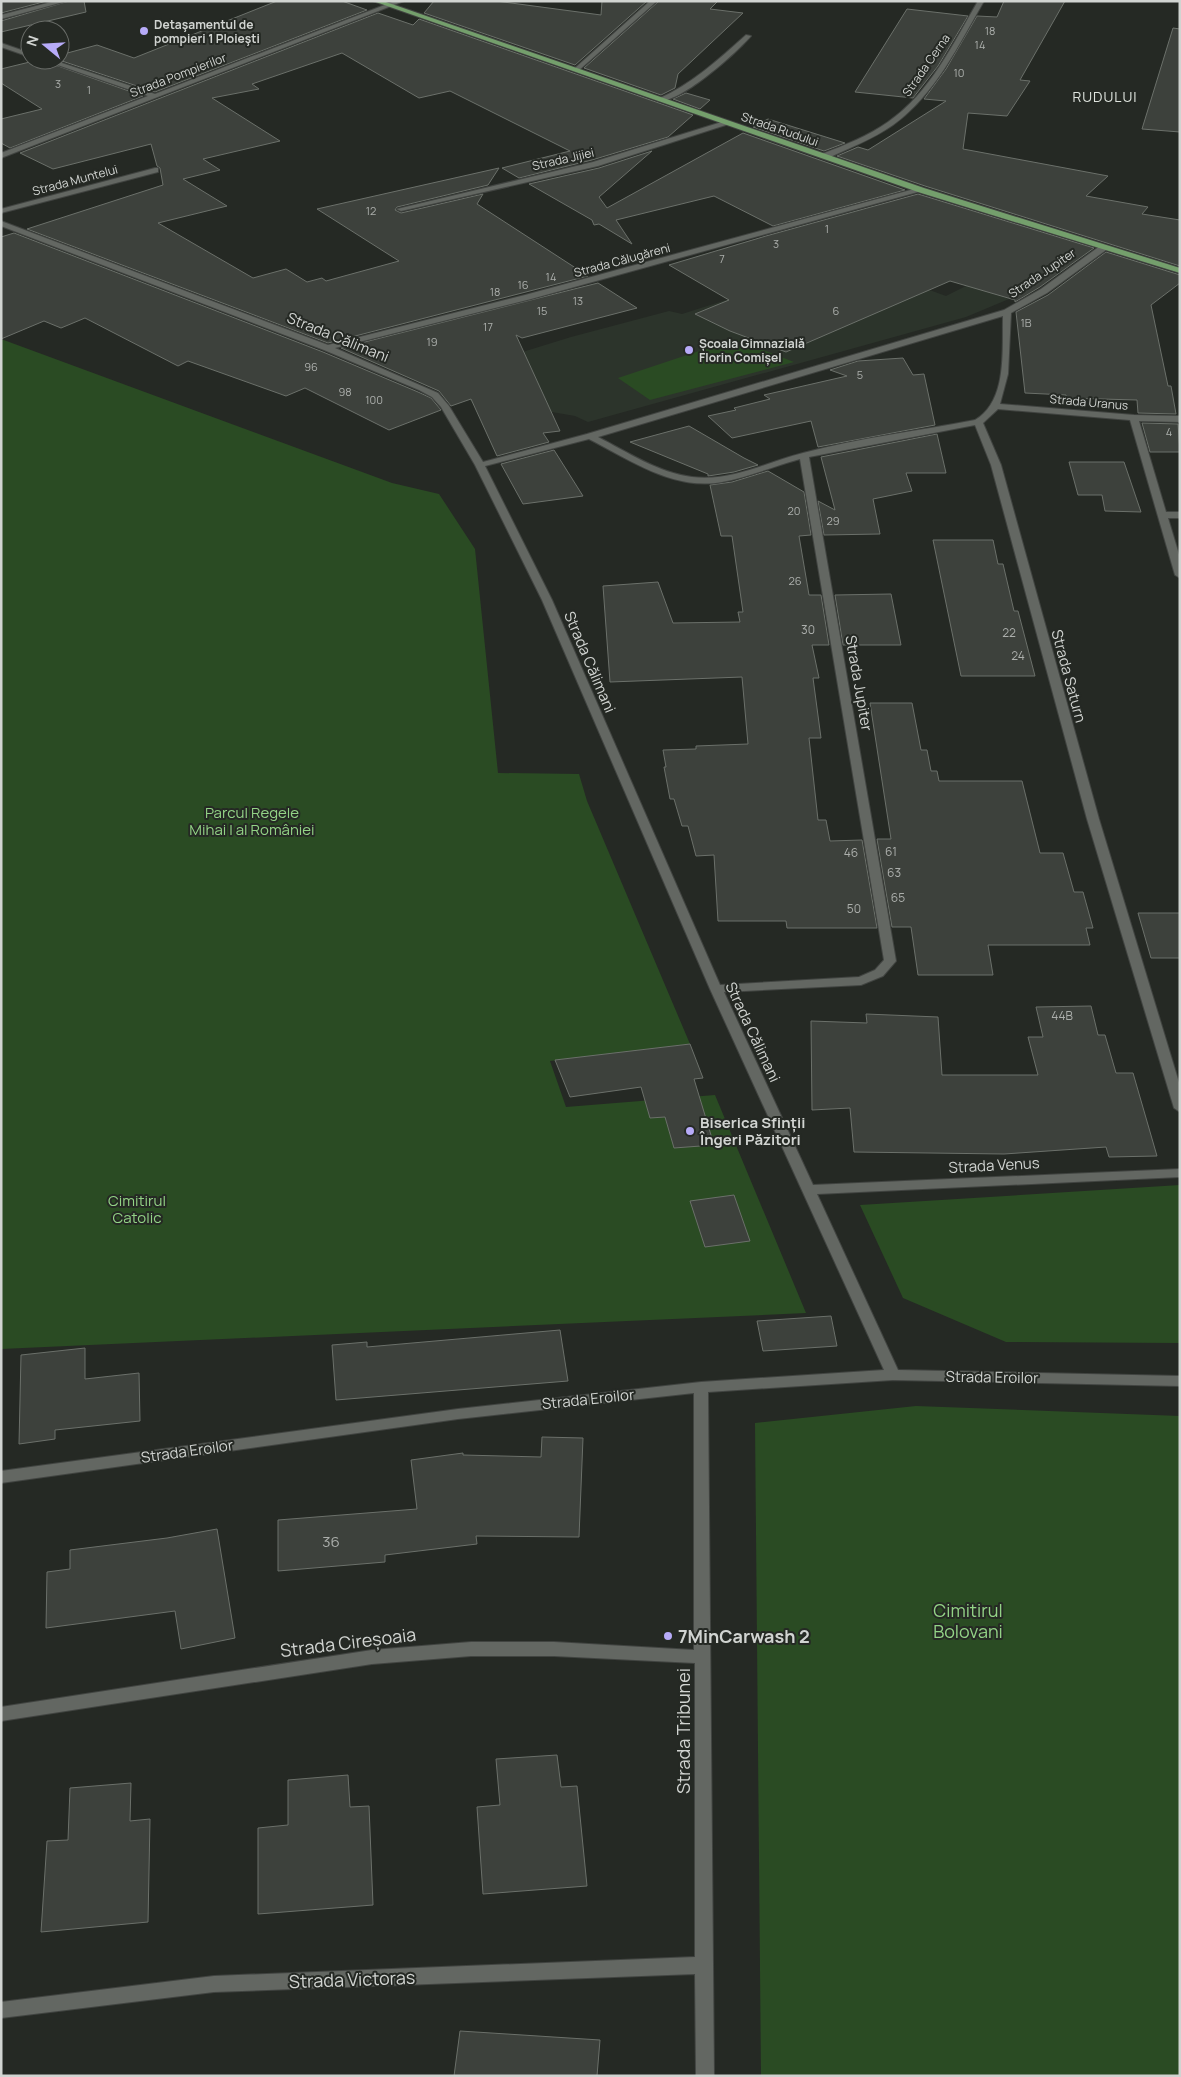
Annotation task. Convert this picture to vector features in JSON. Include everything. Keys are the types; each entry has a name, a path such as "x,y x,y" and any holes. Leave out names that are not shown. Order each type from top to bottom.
{"main road":[{"name":"Strada Rudului","path":"376,1 921,190 1180,271"}],"street":[{"path":"1,17 64,1"},
{"name":"Strada Pompierilor","path":"1,156 401,1"},
{"path":"576,70 654,1"},
{"name":"Strada Cerna","path":"825,156 891,124 908,110 951,51 981,1"},
{"path":"660,100 679,93 698,81 748,36"},
{"path":"1,45 20,52"},
{"path":"70,68 154,96"},
{"name":"Strada Jijiei","path":"402,209 595,164 728,123"},
{"name":"Strada Muntelui","path":"1,211 155,170"},
{"name":"Strada Călugăreni","path":"327,348 528,297 921,190"},
{"name":"Strada Călimani","path":"1,223 327,348 435,395 445,406 480,465 547,600 716,989 810,1190 892,1375"},
{"name":"Strada Jupiter","path":"480,465 590,436 1007,312 1044,291 1103,248"},
{"path":"590,436 664,472 691,480 714,480 730,478 804,455 978,422 989,414 995,406 1002,385 1007,312"},
{"name":"Strada Uranus","path":"995,406 1134,418 1180,419"},
{"path":"1134,418 1180,575"},
{"name":"Strada Saturn","path":"978,422 996,465 1093,819 1180,1108"},
{"name":"Strada Jupiter","path":"716,989 861,981 879,973 890,960 804,455"},
{"path":"1161,515 1180,515"},
{"name":"Strada Venus","path":"810,1190 1180,1173"},
{"name":"Strada Eroilor","path":"1,1477 458,1414 701,1387 892,1375 1180,1381"},
{"name":"Strada Tribunei","path":"701,1387 705,2076"},
{"name":"Strada Cireșoaia","path":"1,1714 382,1656 471,1649 554,1649 703,1657"},
{"name":"Strada Victoras","path":"1,2010 214,1984 705,1965"}],"shaded area":[{"name":"Școala Gimnazială Florin Comișel","path":"855,263 946,296 968,285 1009,299 966,317 588,422 575,416 540,410 476,407 461,390 438,378 571,337 669,311 682,314 764,288"}],"green space":[{"name":"Parcul Regele Mihai I al României","path":"1,339 392,483 439,494 475,549 498,773 579,774 587,801 690,1044 550,1061 566,1107 715,1095 806,1313 1,1349"},
{"path":"735,339 794,362 650,400 618,378"},
{"path":"1180,1185 1180,1343 1006,1342 903,1298 860,1205"},
{"name":"Cimitirul Bolovani","path":"916,1406 1180,1416 1180,2076 761,2076 755,1423"}],"building":[{"path":"1,1 47,1 1,13"},
{"path":"69,1 84,1 86,12 52,20 20,20 20,28 1,32 1,21"},
{"path":"277,1 342,1 367,10 155,92 70,64 70,52 97,45 134,58"},
{"path":"434,1 496,1 601,15 602,1 647,1 575,65 424,13"},
{"path":"659,1 718,1 710,9 743,13 678,74 675,88 661,95 584,68"},
{"path":"1004,1 1065,1 1020,80 1030,81 1007,116 968,113 963,149 1108,176 1086,196 1148,207 1142,214 1180,220 1180,266 925,186 837,156 858,147 868,150 946,101 924,99 946,69 977,16 997,17"},
{"path":"907,9 968,16 938,66 913,98 855,92"},
{"path":"378,13 413,25 419,19 693,115 668,137 592,160 519,178 502,168 570,151 450,91 419,98 342,53 252,84 259,89 212,98 280,141 203,159 220,170 183,179 227,206 158,223 253,278 286,269 307,282 322,278 326,281 399,261 317,209 499,168 488,185 397,207 395,210 401,213 483,194 477,204 588,276 328,343 27,229 163,185 160,168 157,166 151,144 53,169 20,153"},
{"path":"1173,28 1180,29 1180,132 1142,129"},
{"path":"20,64 20,70 69,70 143,96 10,148 1,143 1,119 42,109 1,83 1,69"},
{"path":"686,93 710,100 700,109 673,99"},
{"path":"768,119 845,143 824,151 753,127"},
{"path":"743,133 905,190 773,226 714,196 616,220 632,244 599,224 594,225 592,220 529,184 599,168 652,151 599,197 607,208"},
{"path":"918,194 1094,248 1040,287 1015,302 1015,300 950,281 786,352 730,331 695,314 729,300 669,265 766,236"},
{"path":"14,233 323,352 431,398 441,410 389,430 305,388 286,396 188,361 178,366 85,318 61,328 44,321 1,339 1,237"},
{"path":"1106,252 1180,275 1180,283 1151,305 1168,386 1171,386 1176,414 1138,413 1137,400 1066,398 1066,395 1025,393 1016,312 1048,295"},
{"path":"598,283 637,308 522,338 516,335 560,431 543,433 549,442 497,456 471,399 451,406 439,391 341,348"},
{"path":"903,358 913,375 924,374 935,425 818,447 811,421 732,438 708,416 736,410 734,408 770,399 764,395 847,376 830,370 858,361"},
{"path":"1142,423 1178,424 1180,452 1150,452"},
{"path":"689,426 758,465 734,472 708,476 708,474 630,442"},
{"path":"937,434 946,473 906,473 912,491 873,499 880,534 824,535 818,501 835,510 821,457"},
{"path":"554,450 583,496 523,504 501,464"},
{"path":"1069,462 1124,462 1141,512 1105,511 1102,495 1078,495"},
{"path":"768,471 804,492 811,535 799,536 809,595 821,595 829,645 812,645 819,678 813,678 821,738 809,738 818,820 826,820 830,841 862,840 877,928 787,928 786,921 718,921 714,855 696,856 688,826 682,826 674,799 670,799 663,750 696,749 696,746 748,744 742,677 610,682 603,586 658,582 673,623 740,622 738,612 743,612 732,536 721,536 710,485 732,482"},
{"path":"933,540 993,540 998,564 1003,564 1014,611 1018,611 1035,676 961,676"},
{"path":"891,594 901,645 843,645 835,595"},
{"path":"870,703 912,703 921,750 927,750 931,771 937,771 939,781 1022,781 1040,853 1063,853 1074,892 1083,892 1093,928 1086,928 1090,945 988,945 993,975 918,975 911,927 892,927 877,839 891,839"},
{"path":"1138,913 1180,913 1180,958 1151,958"},
{"path":"1091,1006 1098,1035 1105,1035 1116,1073 1133,1073 1157,1156 1109,1157 1106,1147 1004,1154 854,1152 850,1108 812,1110 811,1021 867,1023 866,1014 938,1017 942,1075 1038,1075 1028,1037 1043,1037 1036,1007"},
{"path":"690,1044 703,1078 694,1079 714,1145 674,1148 665,1117 650,1118 641,1087 570,1097 555,1060"},
{"path":"734,1195 750,1241 705,1247 690,1201"},
{"path":"831,1316 837,1346 763,1351 757,1321"},
{"path":"560,1330 568,1381 336,1400 332,1345 367,1342 367,1347"},
{"path":"85,1348 85,1379 139,1373 140,1421 55,1430 55,1439 19,1444 21,1355"},
{"path":"542,1437 583,1438 579,1537 476,1536 477,1544 385,1555 385,1562 278,1571 278,1520 417,1509 411,1460 463,1453 463,1455 541,1457"},
{"path":"217,1529 235,1638 181,1649 175,1611 46,1628 47,1572 70,1569 70,1550 167,1538"},
{"path":"557,1755 561,1787 577,1786 587,1886 483,1894 477,1807 500,1805 496,1759"},
{"path":"348,1775 350,1807 369,1806 373,1905 258,1914 258,1828 288,1825 288,1780"},
{"path":"131,1783 130,1821 150,1819 148,1922 41,1932 47,1841 68,1840 70,1788"},
{"path":"460,2031 600,2040 597,2076 454,2076"}],"place":[{"name":"Detaşamentul de pompieri 1 Ploieşti","path":"144,31"},
{"name":"Școala Gimnazială Florin Comișel","path":"689,350"},
{"name":"Biserica Sfinții Îngeri Păzitori","path":"690,1131"},
{"name":"7MinCarwash 2","path":"668,1636"}],"district":[{"name":"RUDULUI","path":"1105,96"}],"park label":[{"name":"Cimitirul Catolic","path":"137,1208"}]}
